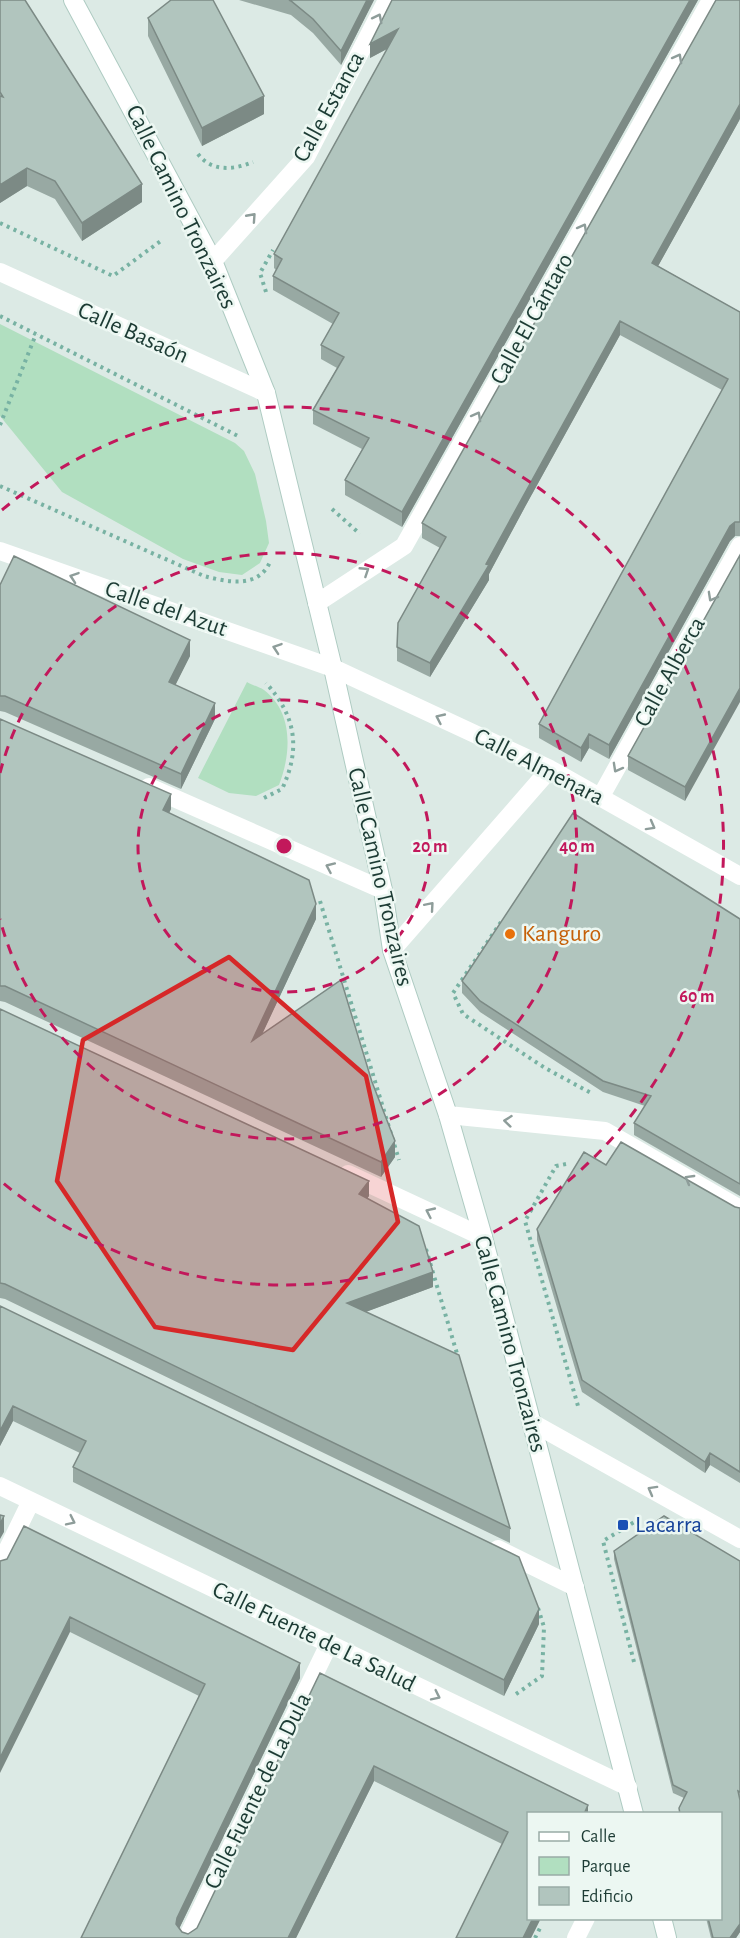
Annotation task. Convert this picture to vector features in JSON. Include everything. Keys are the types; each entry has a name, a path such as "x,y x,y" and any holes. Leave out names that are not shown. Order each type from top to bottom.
{"street":[{"name":"Calle Camino Tronzaires","path":"74,0 213,261 266,393 333,668 383,891 392,950 448,1115 483,1237 634,1812"},
{"name":"Calle Estanca","path":"213,261 306,157 387,0"},
{"name":"Calle El Cántaro","path":"317,603 404,546 711,0"},
{"name":"Calle Basaón","path":"0,272 266,393"},
{"name":"Calle Alberca","path":"600,798 740,546"},
{"name":"Calle del Azut","path":"0,550 333,668"},
{"name":"Calle Almenara","path":"333,668 550,770 740,876"},
{"path":"392,950 550,770"},
{"path":"138,783 383,891"},
{"path":"448,1115 605,1131 740,1209"},
{"path":"337,1169 483,1237"},
{"path":"531,1422 740,1539"},
{"name":"Calle Fuente de La Salud","path":"0,1486 628,1787"},
{"path":"0,1565 31,1501"},
{"path":"480,1540 575,1587"},
{"name":"Calle Fuente de La Dula","path":"187,1938 329,1644"},
{"path":"576,1938 585,1920"},
{"path":"662,1920 667,1938"}],"path":[{"path":"194,147 200,157 211,166 229,169 256,160"},
{"path":"0,223 113,276 170,234"},
{"path":"267,295 260,273 278,242"},
{"path":"0,316 239,436 244,443"},
{"path":"0,425 36,334"},
{"path":"0,486 204,576 238,582 254,579 267,567 272,558"},
{"path":"330,501 333,512 360,534 369,531"},
{"path":"254,801 271,796 282,789 292,764 292,735 285,707 263,680"},
{"path":"318,896 400,1159 395,1162"},
{"path":"505,916 453,993 458,1004 463,1014 545,1068 593,1094"},
{"path":"576,1161 556,1166 525,1221 578,1408"},
{"path":"423,1239 459,1360"},
{"path":"635,1666 603,1540 637,1520"},
{"path":"514,1695 542,1676 544,1628 537,1606"}],"highlighted area":[{"path":"229,957 366,1076 398,1222 293,1350 155,1327 57,1181 83,1040"}],"green space":[{"path":"0,324 235,443 244,451 255,474 266,521 269,543 260,563 242,575 219,572 183,559 62,492 0,416"},
{"path":"247,682 264,690 274,699 281,710 287,734 286,760 279,785 256,796 229,793 198,778"}],"building":[{"path":"0,0 25,0 142,184 82,223 55,181 27,168 0,185 0,96 3,97 0,92"},
{"path":"171,0 213,0 264,96 202,128 148,18"},
{"path":"289,0 367,0 341,51 313,19"},
{"path":"392,0 690,0 402,512 345,480 369,438 313,410 344,357 321,345 339,313 273,276 282,259 274,254 398,29 370,44"},
{"path":"716,0 740,0 740,104 652,263 740,312 740,522 735,522 730,526 609,745 589,734 581,748 539,724 728,379 620,321 486,564 489,565 430,663 397,647 398,623 446,537 422,523"},
{"path":"740,555 740,688 685,787 628,756"},
{"path":"14,556 190,640 169,682 215,703 181,774 5,696 0,696 0,585"},
{"path":"0,719 171,794 163,810 309,880 316,904 252,1041 341,980 372,1082 395,1141 381,1162 5,986 0,986"},
{"path":"573,813 740,919 740,1184 634,1123 651,1096 603,1081 480,1001 462,981"},
{"path":"0,1009 369,1181 359,1194 419,1226 433,1272 347,1303 459,1355 510,1528 0,1283"},
{"path":"621,1142 740,1208 740,1472 710,1453 705,1462 582,1380 537,1229 584,1152 606,1165"},
{"path":"0,1306 519,1557 539,1609 504,1680 73,1467 86,1441 13,1406 0,1431"},
{"path":"664,1516 740,1561 740,1792 738,1791 740,1800 740,1924 730,1938 713,1938 708,1920 722,1920 722,1812 680,1812 679,1808 687,1792 673,1785 614,1551"},
{"path":"24,1526 300,1663 177,1918 176,1924 182,1932 188,1934 197,1928 320,1673 588,1805 585,1812 527,1812 527,1920 532,1920 523,1938 456,1938 508,1832 374,1766 288,1938 81,1938 205,1684 70,1617 0,1758 0,1561 7,1559"}],"place":[{"name":"Kanguro","path":"510,934"},
{"name":"Lacarra","path":"623,1525"}]}
